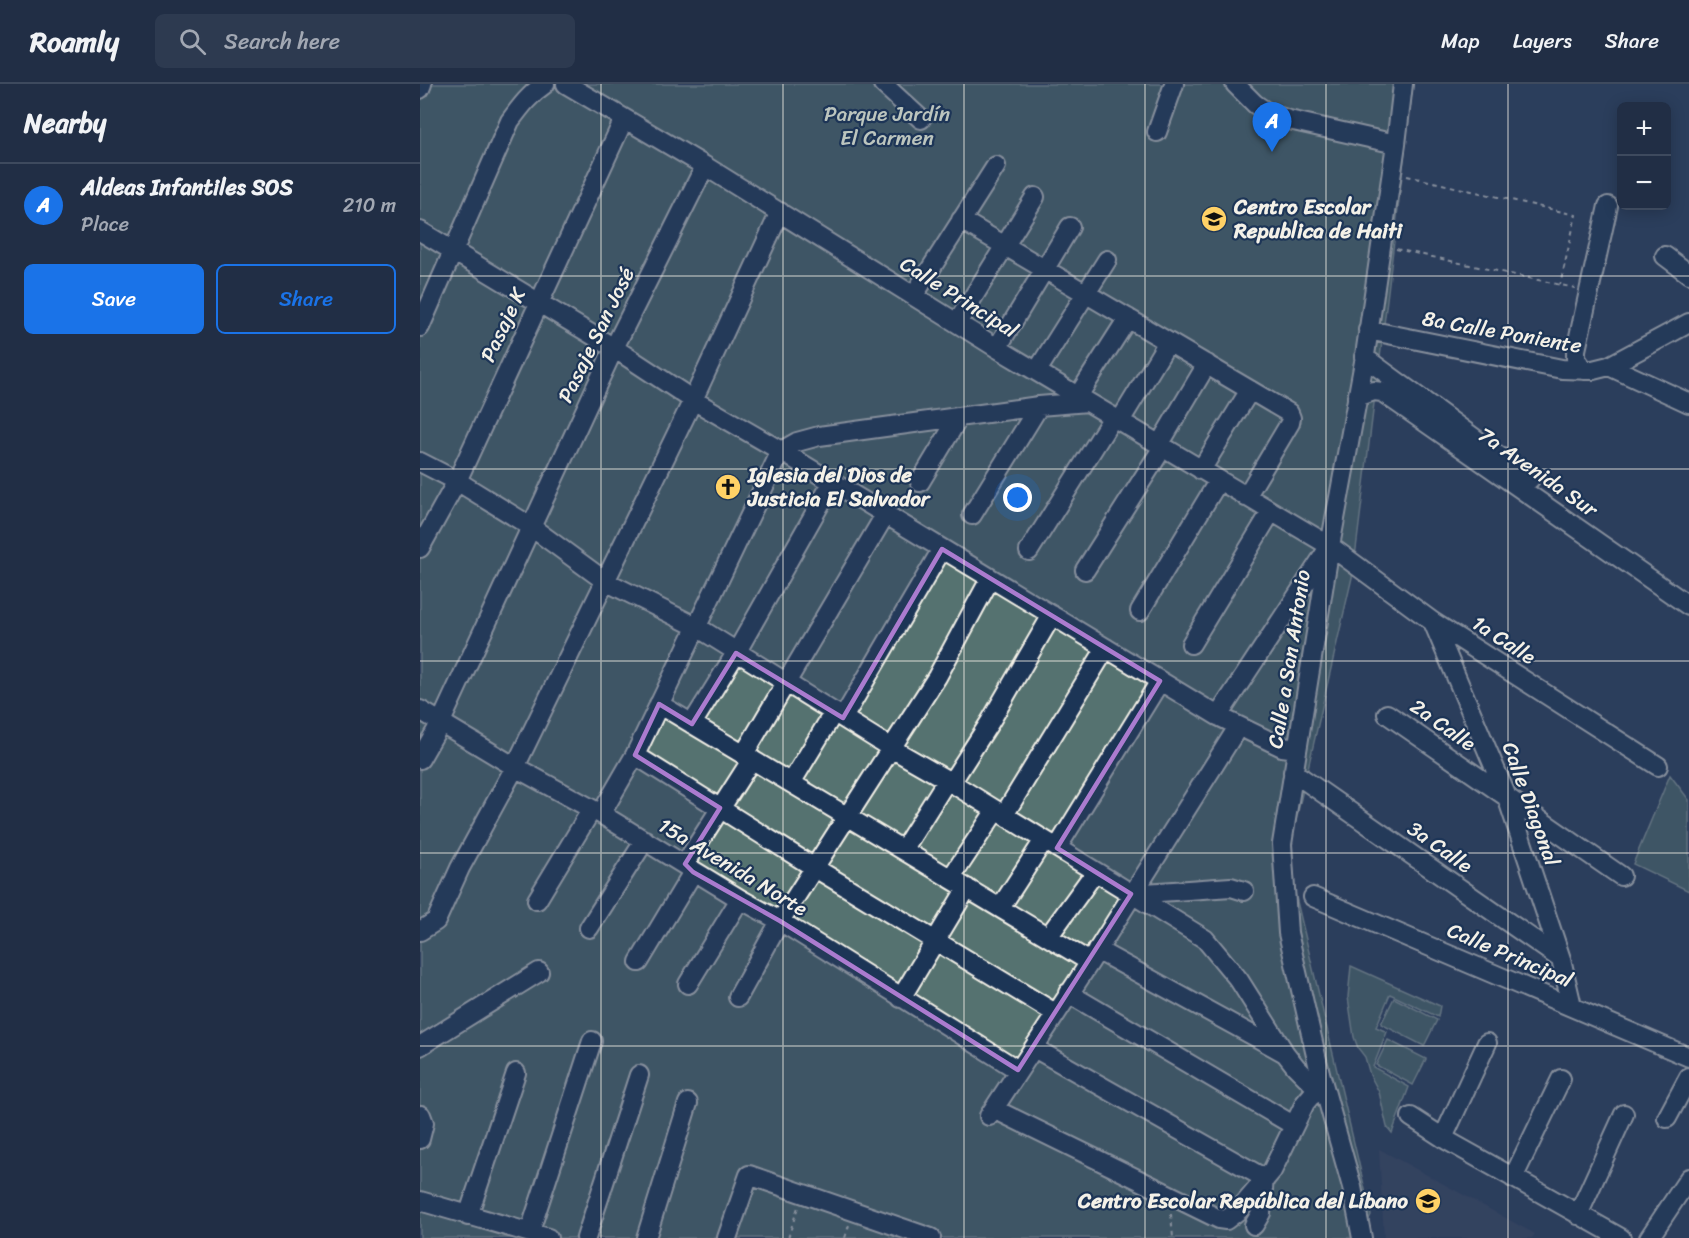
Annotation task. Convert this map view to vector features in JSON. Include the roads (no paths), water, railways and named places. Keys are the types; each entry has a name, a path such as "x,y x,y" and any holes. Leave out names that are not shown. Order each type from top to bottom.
{"street":[{"path":"420,89 422,84"},
{"path":"420,327 510,121 523,102 545,84"},
{"name":"Calle Principal","path":"566,84 705,166 997,348 1330,546"},
{"path":"883,84 921,119"},
{"path":"1157,132 1174,84"},
{"path":"1235,84 1254,104 1269,113 1289,120 1396,144"},
{"name":"Calle a San Antonio","path":"1361,1237 1352,1187 1324,1088 1288,933 1282,844 1330,546 1364,357 1403,84"},
{"name":"Pasaje K","path":"420,548 457,481 624,119"},
{"name":"Pasaje San José","path":"420,759 440,724 614,348 705,166"},
{"path":"914,295 996,166"},
{"path":"957,323 1035,197"},
{"path":"1584,370 1576,359 1576,350 1608,206"},
{"path":"420,931 436,921 460,868 515,767 693,400 780,212"},
{"path":"961,220 1289,413 1290,423 1246,497"},
{"path":"997,348 1070,227"},
{"path":"420,231 614,348 693,400 1218,716 1281,747 1297,749"},
{"path":"1665,256 1689,274"},
{"path":"1037,371 1107,260"},
{"path":"537,900 635,755 781,451 797,442 819,436 1083,399 1128,318"},
{"name":"8a Calle Poniente","path":"1368,330 1562,369 1584,370 1609,366 1689,323"},
{"path":"1029,551 1168,342"},
{"name":"7a Avenida Sur","path":"1364,357 1528,477 1689,590"},
{"path":"1085,570 1161,446 1207,364"},
{"path":"1609,366 1689,403"},
{"path":"1201,470 1250,390"},
{"name":"7a Avenida Sur","path":"1357,397 1374,391 1382,392 1689,606"},
{"path":"972,515 1039,406"},
{"path":"920,482 959,417"},
{"path":"420,462 457,481 530,526 605,580 697,627 1205,939 1239,980 1304,1077 1324,1088"},
{"path":"1140,611 1219,480"},
{"path":"693,724 832,483"},
{"path":"1191,644 1271,512"},
{"path":"639,962 787,682 885,515"},
{"path":"1218,716 1330,546"},
{"name":"1a Calle","path":"1330,546 1433,622 1658,766"},
{"path":"791,783 838,715 942,549"},
{"path":"738,997 780,921 937,677 990,579"},
{"path":"903,850 990,722 1052,615"},
{"name":"Calle Diagonal","path":"1433,622 1507,797 1561,960 1572,1006"},
{"path":"901,998 934,942 959,883 1000,813 1106,648"},
{"path":"1000,908 1051,844 1161,681"},
{"path":"659,704 1048,937 1093,956 1286,1053"},
{"name":"15a Avenida Norte","path":"420,710 440,724 597,812 780,921 1018,1070"},
{"name":"2a Calle","path":"1387,714 1621,876"},
{"path":"1238,727 992,1112 1219,1219 1226,1220 1239,1210 1272,1171 1293,1125 1311,1096 1324,1088"},
{"path":"635,755 934,942 1055,1013"},
{"name":"3a Calle","path":"1293,772 1561,960"},
{"path":"589,928 645,840"},
{"path":"1048,937 1095,872"},
{"path":"1131,894 1231,887 1244,891"},
{"name":"Calle Principal","path":"1313,897 1689,1057"},
{"path":"688,984 740,899"},
{"path":"420,1046 539,972"},
{"path":"1068,993 1293,1125"},
{"path":"530,1232 592,1041"},
{"path":"1443,1138 1487,1043"},
{"path":"1034,1048 1264,1178"},
{"path":"468,1216 516,1073"},
{"path":"586,1238 639,1075"},
{"path":"1667,1118 1689,1077"},
{"path":"1513,1178 1561,1079"},
{"path":"646,1238 688,1103"},
{"path":"1578,1215 1624,1114"},
{"path":"420,1139 424,1123 421,1115"},
{"path":"1411,1117 1443,1138 1621,1238"},
{"path":"727,1238 749,1174 931,1238"},
{"path":"1254,1225 1261,1213 1264,1178"},
{"path":"1649,1238 1689,1178"},
{"path":"420,1201 548,1238"}],"place":[{"name":"Aldeas Infantiles SOS","path":"1272,152"},
{"name":"Centro Escolar Republica de Haiti","path":"1214,219"},
{"name":"Iglesia del Dios de Justicia El Salvador","path":"728,487"},
{"name":"Centro Escolar República del Líbano","path":"1428,1201"}],"park label":[{"name":"Parque Jardín El Carmen","path":"887,126"}]}
